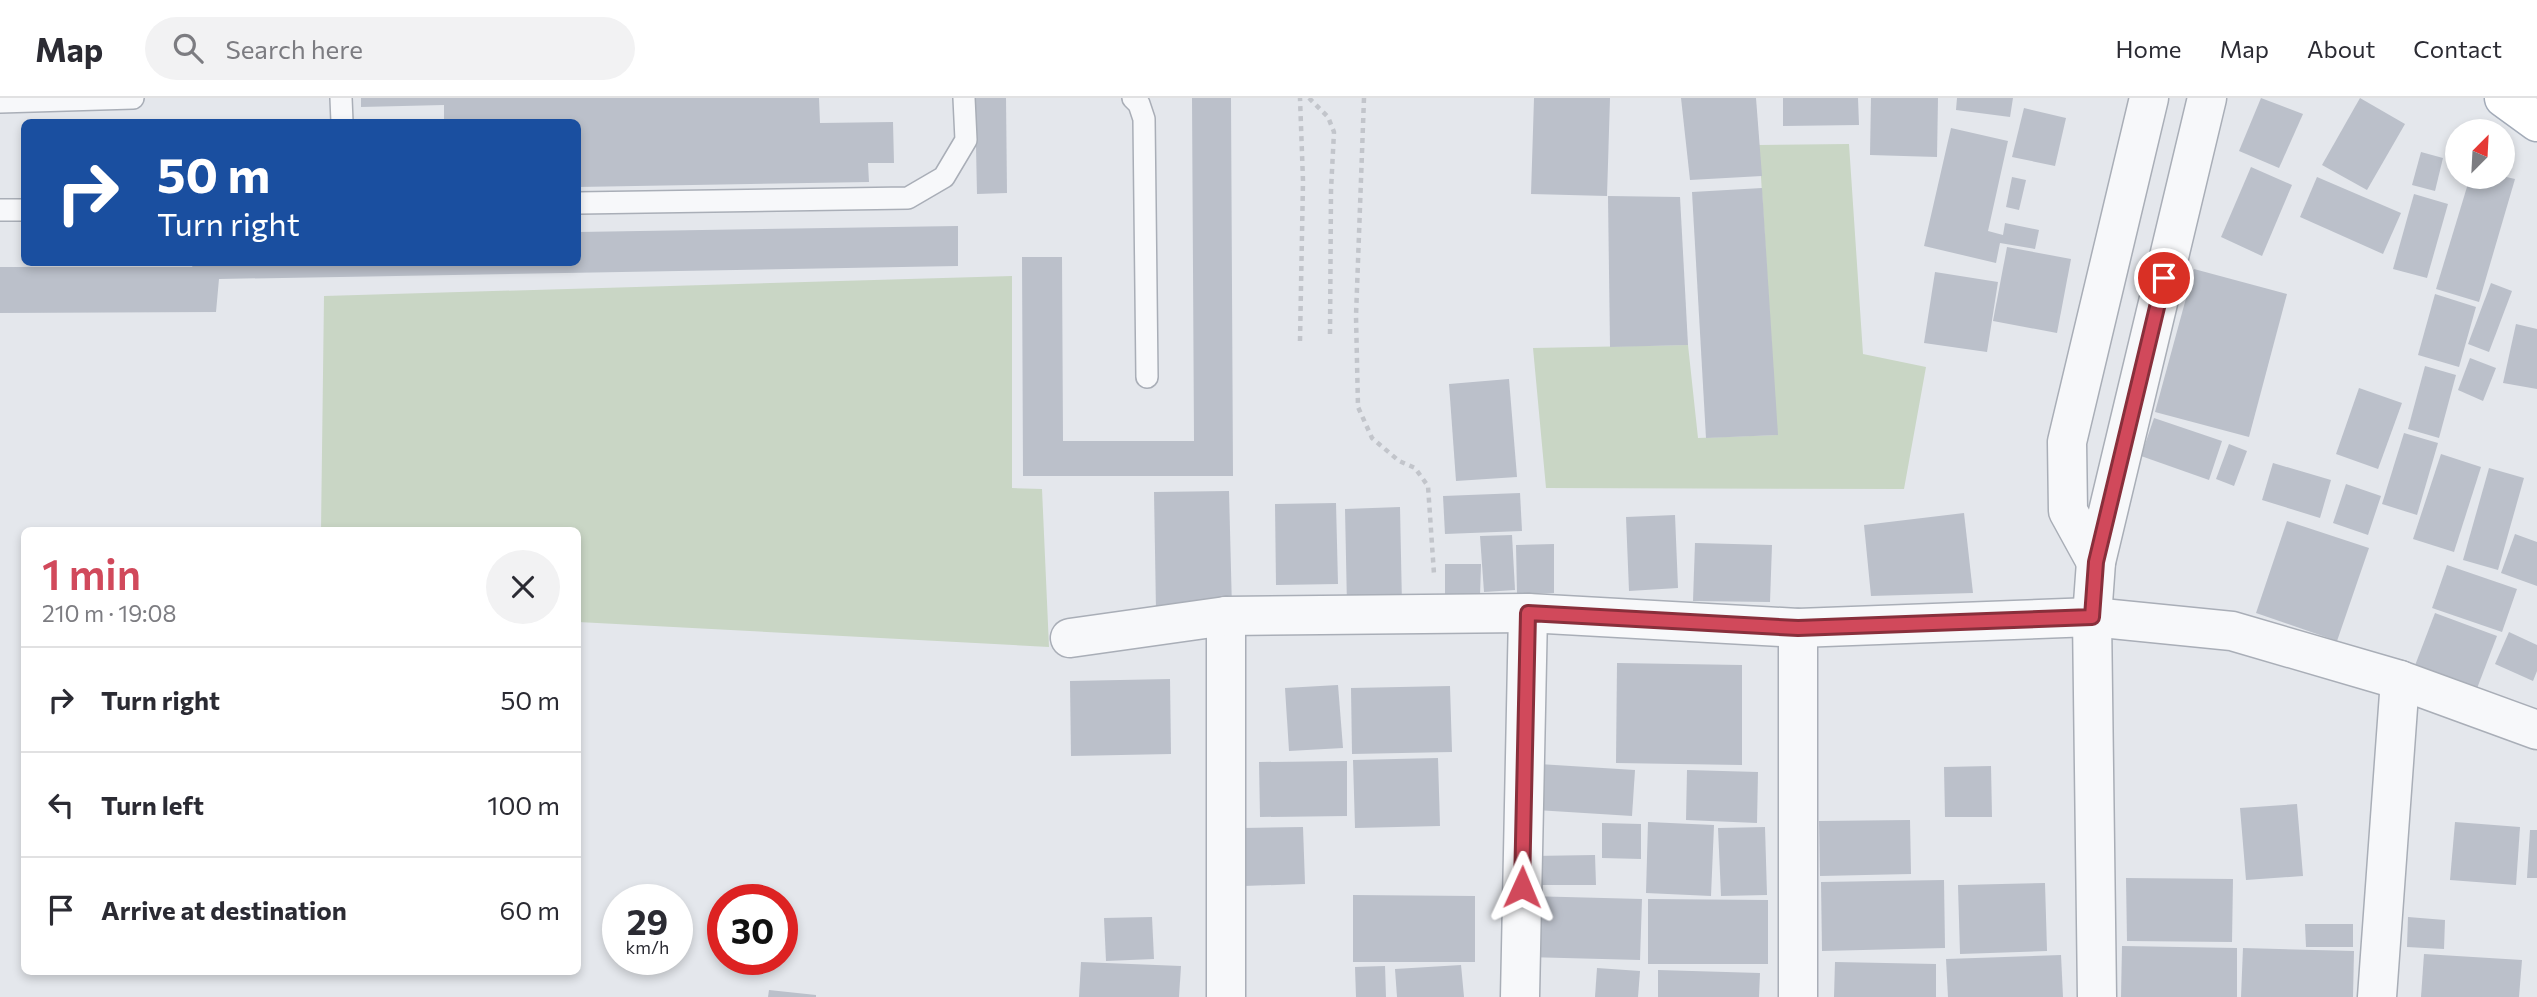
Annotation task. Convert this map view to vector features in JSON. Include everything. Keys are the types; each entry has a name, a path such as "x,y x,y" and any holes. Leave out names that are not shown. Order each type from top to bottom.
{"main road":[{"path":"2504,98 2537,122"}],"street":[{"path":"2096,562 2068,511 2067,442 2149,98"},
{"path":"2097,997 2092,617 2096,562 2207,98"},
{"path":"1520,997 1528,613"},
{"path":"1070,638 1226,616 1528,613 1798,628 2092,617 2232,631 2400,680 2537,730"},
{"path":"1226,616 1226,997"},
{"path":"1798,628 1798,997"},
{"path":"2377,997 2400,680"}],"lane":[{"path":"0,102 133,98"},
{"path":"341,98 342,119"},
{"path":"581,203 908,198 944,177 966,140 964,98"},
{"path":"1133,98 1139,104 1144,119 1147,377"},
{"path":"0,210 21,210"}],"path":[{"path":"1300,98 1303,181 1300,341"},
{"path":"1309,98 1328,117 1334,132 1330,336"},
{"path":"1364,98 1356,316 1358,407 1372,439 1399,461 1415,468 1428,486 1436,614"}],"green space":[{"path":"1849,144 1863,354 1926,367 1904,489 1546,488 1533,348 1688,345 1698,438 1777,435 1759,145"},
{"path":"1012,276 1012,488 1042,489 1049,647 581,622 581,527 321,527 324,296"}],"building":[{"path":"361,98 819,98 820,123 893,122 894,163 868,163 869,182 581,187 581,119 444,119 444,105 361,107"},
{"path":"975,98 1006,98 1007,193 977,194"},
{"path":"1192,98 1231,98 1233,476 1023,476 1022,257 1062,257 1063,441 1194,441"},
{"path":"1534,98 1610,98 1607,196 1531,194"},
{"path":"1681,98 1756,98 1762,176 1690,180"},
{"path":"1783,98 1858,98 1859,125 1783,126"},
{"path":"1871,98 1938,98 1937,157 1870,155"},
{"path":"1957,98 2013,98 2010,117 1956,110"},
{"path":"2261,98 2303,114 2279,168 2239,151"},
{"path":"2360,98 2405,124 2367,190 2322,165"},
{"path":"2024,108 2066,118 2055,166 2012,157"},
{"path":"1951,128 2008,141 1988,231 2003,235 2005,223 2039,230 2035,249 2000,243 1996,263 1924,246"},
{"path":"2421,152 2443,158 2435,191 2412,185"},
{"path":"2251,167 2292,185 2262,256 2221,237"},
{"path":"2012,177 2026,180 2019,210 2006,207"},
{"path":"2317,177 2401,213 2383,254 2300,217"},
{"path":"1762,188 1778,435 1706,438 1692,192"},
{"path":"2466,189 2512,189 2479,302 2436,289"},
{"path":"2414,194 2448,204 2427,278 2393,269"},
{"path":"1608,196 1680,197 1688,345 1610,347"},
{"path":"958,226 958,266 219,279 216,312 0,313 0,267 581,266 581,232"},
{"path":"2007,247 2071,259 2057,333 1993,321"},
{"path":"2194,269 2287,294 2249,437 2155,412"},
{"path":"1935,272 1998,282 1987,352 1924,343"},
{"path":"2491,283 2512,291 2489,352 2468,344"},
{"path":"2435,294 2476,307 2459,367 2418,355"},
{"path":"2516,324 2537,329 2537,389 2503,383"},
{"path":"2470,358 2496,368 2483,401 2458,390"},
{"path":"2425,366 2456,375 2439,438 2408,429"},
{"path":"1509,379 1517,477 1456,481 1449,384"},
{"path":"2359,388 2402,403 2378,469 2336,454"},
{"path":"2154,418 2222,441 2209,480 2141,456"},
{"path":"2404,433 2438,443 2417,515 2382,504"},
{"path":"2229,444 2247,451 2234,486 2216,479"},
{"path":"2441,454 2481,467 2454,552 2413,539"},
{"path":"2273,463 2331,480 2320,518 2262,500"},
{"path":"2489,468 2524,478 2498,570 2463,560"},
{"path":"2346,484 2381,496 2368,535 2333,523"},
{"path":"1229,491 1232,609 1156,610 1154,492"},
{"path":"1520,493 1522,531 1445,534 1443,496"},
{"path":"1336,503 1338,584 1276,585 1275,504"},
{"path":"1400,507 1402,605 1347,606 1345,509"},
{"path":"1964,513 1973,593 1871,596 1864,525"},
{"path":"1675,515 1678,588 1629,591 1626,517"},
{"path":"2287,521 2369,548 2337,641 2256,613"},
{"path":"2515,534 2537,542 2537,586 2501,573"},
{"path":"1512,535 1515,590 1484,592 1480,536"},
{"path":"1695,543 1772,545 1770,602 1693,601"},
{"path":"1554,544 1554,593 1517,594 1516,545"},
{"path":"1445,564 1481,564 1480,596 1445,596"},
{"path":"2447,565 2517,589 2502,632 2432,608"},
{"path":"2435,613 2497,636 2476,691 2414,668"},
{"path":"2509,632 2537,645 2537,671 2533,681 2495,664"},
{"path":"1617,663 1742,665 1742,765 1616,763"},
{"path":"1170,679 1171,754 1071,756 1070,681"},
{"path":"1338,685 1343,748 1289,751 1285,688"},
{"path":"1450,686 1452,752 1352,754 1351,688"},
{"path":"1438,758 1440,826 1355,828 1353,760"},
{"path":"1347,761 1347,816 1260,817 1259,762"},
{"path":"1539,764 1635,770 1632,816 1536,810"},
{"path":"1991,766 1992,817 1945,817 1944,767"},
{"path":"1687,770 1758,772 1757,823 1686,820"},
{"path":"2297,804 2303,876 2246,880 2240,808"},
{"path":"1910,820 1911,874 1820,876 1819,821"},
{"path":"1648,822 1714,825 1711,896 1646,893"},
{"path":"2455,822 2520,827 2516,885 2450,880"},
{"path":"1602,823 1641,824 1641,859 1602,858"},
{"path":"1303,827 1305,884 1243,886 1242,828"},
{"path":"1765,827 1767,895 1721,896 1718,828"},
{"path":"2530,830 2537,830 2537,878 2527,878"},
{"path":"1595,855 1596,885 1533,885 1532,856"},
{"path":"2126,878 2233,879 2232,942 2127,941"},
{"path":"1944,880 1945,948 1822,951 1821,882"},
{"path":"2045,883 2047,951 1960,954 1958,885"},
{"path":"1353,895 1475,896 1475,962 1353,962"},
{"path":"1527,896 1642,899 1640,960 1526,957"},
{"path":"1648,899 1768,900 1768,964 1648,964"},
{"path":"1152,917 1154,959 1106,961 1104,918"},
{"path":"2408,917 2445,920 2444,949 2407,947"},
{"path":"2305,924 2353,924 2353,947 2306,947"},
{"path":"2122,946 2237,948 2237,997 2121,997"},
{"path":"2243,948 2354,951 2353,997 2241,997"},
{"path":"2424,954 2522,960 2519,997 2421,997"},
{"path":"2061,955 2063,997 1948,997 1946,959"},
{"path":"1081,962 1181,966 1179,997 1079,997"},
{"path":"1835,962 1936,964 1936,997 1834,997"},
{"path":"1461,965 1464,997 1397,997 1395,969"},
{"path":"1385,966 1386,997 1356,997 1355,967"},
{"path":"1597,968 1640,971 1638,997 1595,997"},
{"path":"1658,970 1760,973 1759,997 1658,997"},
{"path":"769,990 816,995 816,997 768,997"}],"route":[{"path":"1522,887 1528,613 1798,628 2092,617 2096,562 2164,278"}]}
